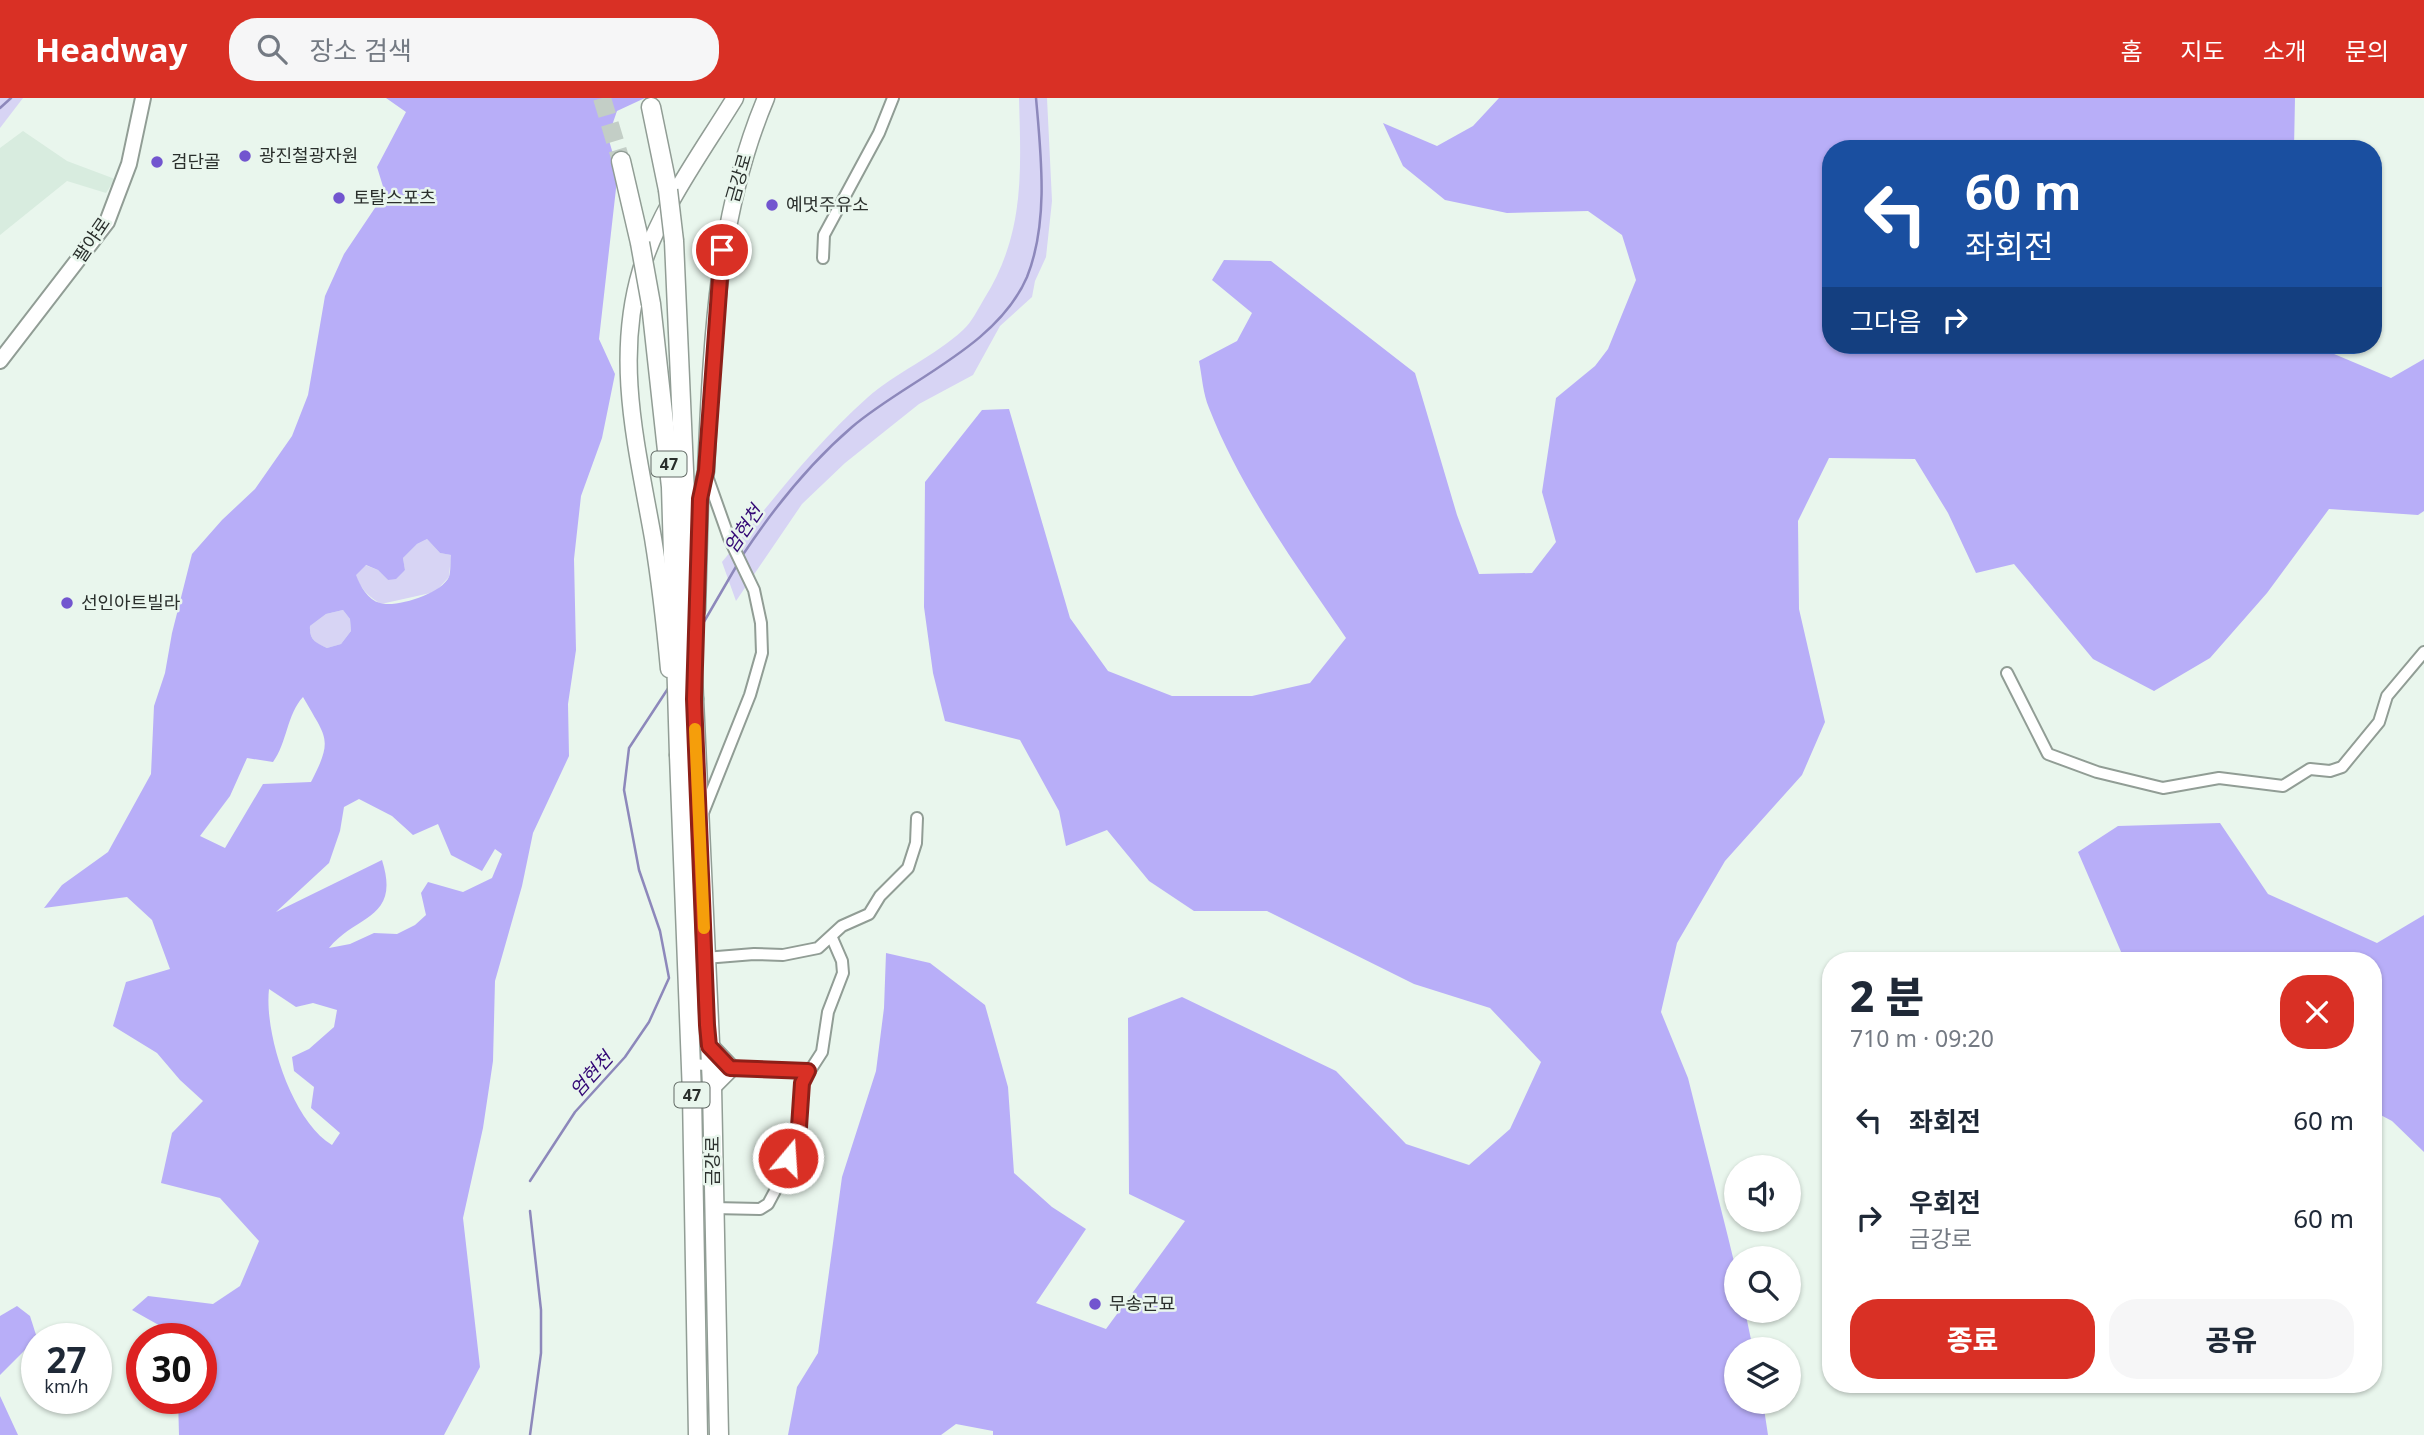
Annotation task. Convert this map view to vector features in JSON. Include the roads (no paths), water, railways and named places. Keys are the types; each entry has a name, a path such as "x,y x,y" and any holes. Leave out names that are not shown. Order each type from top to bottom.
{"main road":[{"path":"670,627 631,420 627,343 641,269 657,233 735,98"},
{"name":"금강로","path":"719,1435 712,1086 694,699 693,584 700,499 706,471 722,250 734,193 766,98"},
{"name":"47","path":"651,107 668,190 674,241 693,584"},
{"name":"47","path":"621,161 652,304 668,449 670,627"},
{"name":"금강로","path":"670,627 690,1063 698,1435"},
{"path":"709,1046 730,1068 712,1086"}],"street":[{"name":"팔야로","path":"0,361 107,222 129,164 142,98"},
{"path":"823,258 824,235 879,133 893,98"},
{"path":"699,826 727,748 750,695 762,653 761,623 754,590 731,542 706,471"},
{"path":"2007,673 2048,754 2097,772 2163,789 2219,778 2283,786 2310,769 2330,771 2342,767 2379,722 2387,696 2424,652"},
{"path":"705,958 754,954 783,956 818,948 842,926 869,914 880,896 908,868 916,843 917,818"},
{"path":"713,1208 760,1209 768,1204 799,1127 802,1083 822,1052 828,1012 843,973 842,961 832,938"},
{"path":"690,1063 730,1068 808,1071"}],"waterway":[{"path":"0,108 11,98"},
{"name":"엄현천","path":"742,556 792,488 836,441 874,410 973,343 1013,302 1027,277 1034,256 1041,211 1036,98"},
{"name":"엄현천","path":"698,632 737,565"},
{"name":"엄현천","path":"530,1181 575,1112 625,1057 649,1022 669,978 660,931 639,870 624,790 629,748 669,687"},
{"name":"엄현천","path":"530,1211 541,1310 541,1353 530,1435"}],"tunnel":[{"path":"602,98 621,161"}],"place":[{"name":"광진철광자원","path":"245,156"},
{"name":"검단골","path":"157,162"},
{"name":"토탈스포츠","path":"339,198"},
{"name":"예멋주유소","path":"772,205"},
{"name":"선인아트빌라","path":"67,603"},
{"name":"무송군묘","path":"1095,1304"}]}
